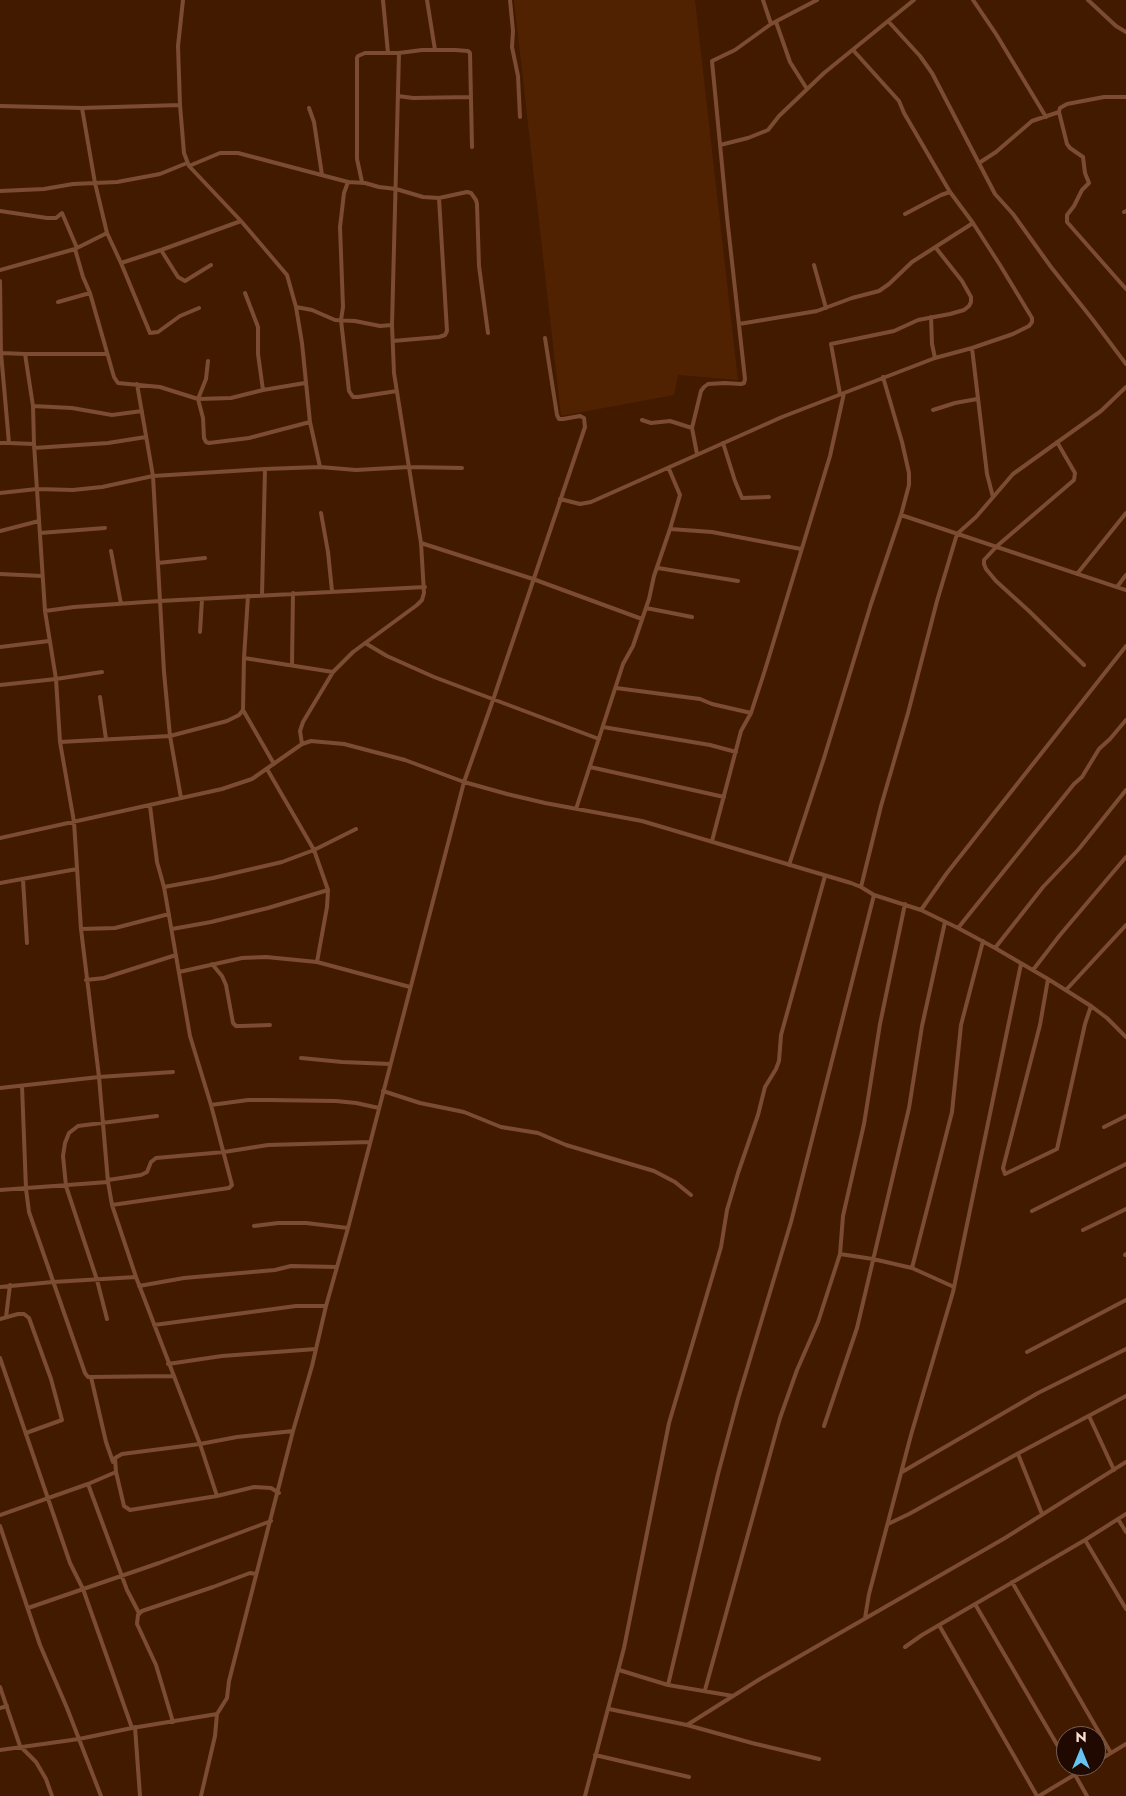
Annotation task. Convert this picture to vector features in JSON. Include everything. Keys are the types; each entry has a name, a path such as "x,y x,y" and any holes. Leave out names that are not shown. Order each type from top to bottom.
{"street":[{"path":"183,0 178,46 182,142 188,165 287,275 296,307 302,343 310,422 320,467"},
{"path":"383,0 388,53"},
{"path":"427,0 436,50"},
{"path":"510,0 513,31 512,48 518,76 520,117"},
{"path":"763,0 771,24"},
{"path":"698,454 692,428 701,391 708,384 741,384 745,381 712,61 734,50 771,24 817,0"},
{"path":"720,145 748,138 768,130 779,116 824,73 914,0"},
{"path":"973,0 996,34 1046,117"},
{"path":"1088,0 1116,26 1126,32"},
{"path":"888,21 914,49 932,73 995,194 1013,214 1051,267 1126,364"},
{"path":"776,22 790,62 807,89"},
{"path":"362,182 357,160 357,58 365,53 436,50 464,50 470,53 472,147"},
{"path":"560,499 580,504 591,502 669,469 723,443 842,393 921,365 935,358 1013,334 1029,326 1032,322 1032,318 973,223 950,192 904,113 899,101 853,50"},
{"path":"302,744 300,731 303,722 333,672 342,661 417,605 422,600 425,587 421,543 394,373 392,325 399,53"},
{"path":"398,96 413,98 470,97"},
{"path":"1126,97 1104,97 1063,105 1059,112 1070,148 1083,158 1085,173 1089,183 1082,190 1067,215 1068,222 1126,289"},
{"path":"0,106 82,108 180,105"},
{"path":"82,108 95,183 107,233 122,263 150,332 158,332 180,316 198,308"},
{"path":"309,108 314,122 322,175"},
{"path":"979,163 996,152 1032,121 1059,112"},
{"path":"0,191 117,182 160,174 220,153 229,152 348,182 362,182 379,187 396,188 423,197 439,198 467,192 471,193 476,200 479,266 488,334"},
{"path":"348,182 344,193 340,227 343,307 341,320 350,395 358,397 397,392"},
{"path":"905,214 950,192"},
{"path":"393,341 438,337 445,335 447,331 439,198"},
{"path":"0,211 47,218 56,218 62,212 76,248 83,277 90,293 116,380 123,384 160,387 198,399 231,398 305,383"},
{"path":"122,263 240,221"},
{"path":"739,324 817,311 879,291 912,262 973,223"},
{"path":"0,270 76,248 107,233"},
{"path":"712,841 741,731 751,713 830,456 842,393 831,344 894,331 918,320 964,310 971,302 971,298 959,276 943,259 936,248"},
{"path":"161,250 178,277 185,281 211,265"},
{"path":"814,265 826,308"},
{"path":"0,281 2,394 9,443"},
{"path":"58,302 90,293"},
{"path":"245,293 258,327 258,354 263,390"},
{"path":"296,307 312,310 335,320 355,321 380,326 392,325"},
{"path":"931,317 932,344 935,358"},
{"path":"201,1796 215,1736 218,1714 226,1698 293,1431 464,782 585,427 584,418 580,416 559,419 557,415 545,338"},
{"path":"972,348 987,474 993,497"},
{"path":"1,352 25,354 107,354"},
{"path":"25,354 33,406 45,611 56,679 60,742 74,822 86,980 99,1077 108,1181 112,1205 139,1286 200,1444 217,1496"},
{"path":"208,361 206,379 198,399 206,442 249,438 310,422"},
{"path":"789,865 871,604 902,514 909,485 909,474 902,442 883,377"},
{"path":"137,384 153,476 164,672 170,736 181,798"},
{"path":"861,887 881,806 957,534 976,517 1013,474 1101,411 1126,387"},
{"path":"932,410 977,399"},
{"path":"33,406 72,408 107,415 142,411"},
{"path":"642,420 651,422 670,421 692,428"},
{"path":"0,443 34,446 108,443 146,437"},
{"path":"1057,442 1075,473 1074,480 997,546 984,560 986,569 996,582 1029,611 1084,665"},
{"path":"723,443 742,498 769,497"},
{"path":"0,493 37,489 73,490 102,487 153,476 265,469 320,467 356,470 409,467 462,468"},
{"path":"262,595 265,469"},
{"path":"576,809 616,688 646,608 680,495 669,469"},
{"path":"320,513 328,552 332,591"},
{"path":"1077,574 1126,513"},
{"path":"902,514 1126,590"},
{"path":"0,531 39,521"},
{"path":"40,533 105,528"},
{"path":"670,528 731,535 801,549"},
{"path":"421,543 533,579 642,619"},
{"path":"111,552 121,604"},
{"path":"158,563 205,558"},
{"path":"658,568 738,581"},
{"path":"0,574 42,576"},
{"path":"1117,587 1126,575"},
{"path":"45,611 160,601 425,587"},
{"path":"292,665 293,593"},
{"path":"248,596 243,710 274,764"},
{"path":"200,632 202,599"},
{"path":"646,608 692,617"},
{"path":"0,647 50,641"},
{"path":"365,643 387,656 493,700 599,739"},
{"path":"921,910 947,873 1126,646"},
{"path":"244,658 333,672"},
{"path":"0,684 56,679 102,672"},
{"path":"616,688 700,699 712,704 751,713"},
{"path":"100,697 106,739"},
{"path":"60,742 170,736 227,721 239,715 243,710"},
{"path":"958,928 1074,784 1082,777 1100,749 1126,720"},
{"path":"603,727 710,745 736,752"},
{"path":"0,838 222,789 252,778 302,744 311,741 344,744 405,760 464,782 516,796 642,821 861,887 874,896 921,910 995,948 1091,1006 1108,1018 1126,1037"},
{"path":"590,767 724,797"},
{"path":"267,769 314,850 328,890 327,907 317,962"},
{"path":"995,948 1043,886 1078,850 1126,790"},
{"path":"112,1205 229,1188 232,1185 190,1036 164,886 157,862 150,806"},
{"path":"164,886 213,878 282,862 314,850 356,829"},
{"path":"1033,970 1126,857"},
{"path":"0,883 78,868"},
{"path":"585,1796 619,1670 669,1423 718,1257 727,1210 738,1173 758,1115 765,1087 776,1069 781,1035 825,876"},
{"path":"23,880 27,944"},
{"path":"172,929 268,908 328,890"},
{"path":"668,1685 718,1474 738,1399 791,1222 874,896"},
{"path":"705,1690 780,1418 797,1370 818,1322 840,1254 843,1216 864,1124 880,1024 905,904"},
{"path":"81,929 116,928 169,914"},
{"path":"824,1426 857,1328 909,1108 922,1026 945,922"},
{"path":"1066,990 1126,926"},
{"path":"912,1268 952,1112 961,1025 983,942"},
{"path":"86,980 104,978 176,955"},
{"path":"179,972 242,958 266,957 317,962 410,987"},
{"path":"212,964 222,976 226,985 236,1026 270,1025"},
{"path":"865,1618 867,1602 954,1287 1022,964"},
{"path":"1048,979 1040,1025 1003,1168 1005,1174 1057,1149 1085,1024 1091,1006"},
{"path":"301,1058 390,1064"},
{"path":"0,1088 99,1077 173,1072"},
{"path":"22,1086 26,1189 29,1212 83,1370 91,1378 173,1376"},
{"path":"383,1091 420,1103 473,1115 501,1127 538,1133 566,1145 654,1171 675,1182 691,1195"},
{"path":"211,1105 248,1100 336,1101 379,1108"},
{"path":"107,1319 98,1280 66,1186 63,1156 65,1143 69,1133 78,1126 157,1116"},
{"path":"1104,1127 1126,1116"},
{"path":"0,1190 66,1186 133,1177 148,1172 151,1162 156,1158 224,1152 282,1144 370,1142"},
{"path":"1032,1211 1126,1164"},
{"path":"1083,1230 1126,1208"},
{"path":"254,1226 278,1223 306,1223 348,1228"},
{"path":"840,1254 912,1268 954,1287"},
{"path":"139,1286 184,1278 275,1270 291,1266 337,1267"},
{"path":"0,1287 136,1277"},
{"path":"6,1316 10,1285"},
{"path":"1027,1352 1126,1300"},
{"path":"154,1325 296,1306 326,1306"},
{"path":"0,1319 6,1316 24,1314 29,1318 51,1379 62,1420 26,1433"},
{"path":"168,1364 222,1356 316,1349"},
{"path":"902,1472 1038,1393 1126,1349"},
{"path":"0,1358 70,1563 83,1589 134,1727 140,1796"},
{"path":"91,1378 106,1442 120,1484 123,1502 128,1510 217,1496 254,1487 271,1488 278,1493"},
{"path":"888,1524 1126,1396"},
{"path":"1017,1454 1126,1396"},
{"path":"1089,1416 1114,1470"},
{"path":"114,1465 115,1458 122,1454 200,1444 237,1437 293,1431"},
{"path":"1017,1454 1042,1514"},
{"path":"687,1726 733,1696 1005,1538 1126,1462"},
{"path":"0,1515 88,1484 116,1472"},
{"path":"88,1484 127,1590 139,1613 137,1624 156,1665 173,1722"},
{"path":"905,1647 1126,1514"},
{"path":"1118,1519 1126,1532"},
{"path":"28,1608 271,1521"},
{"path":"0,1526 40,1645 101,1796"},
{"path":"1084,1540 1126,1609"},
{"path":"139,1613 250,1573 256,1574"},
{"path":"1012,1582 1111,1753"},
{"path":"975,1604 1056,1743"},
{"path":"939,1625 1038,1796 1072,1776"},
{"path":"619,1670 668,1685 733,1696"},
{"path":"0,1687 20,1746 36,1762 46,1779 52,1796"},
{"path":"0,1708 7,1706"},
{"path":"609,1710 687,1726 819,1759"},
{"path":"0,1750 79,1739 134,1727 218,1714"},
{"path":"1106,1756 1126,1744"},
{"path":"595,1755 689,1777"},
{"path":"1076,1776 1087,1796"}],"shaded area":[{"path":"514,0 695,0 738,380 678,375 674,395 561,416"}]}
